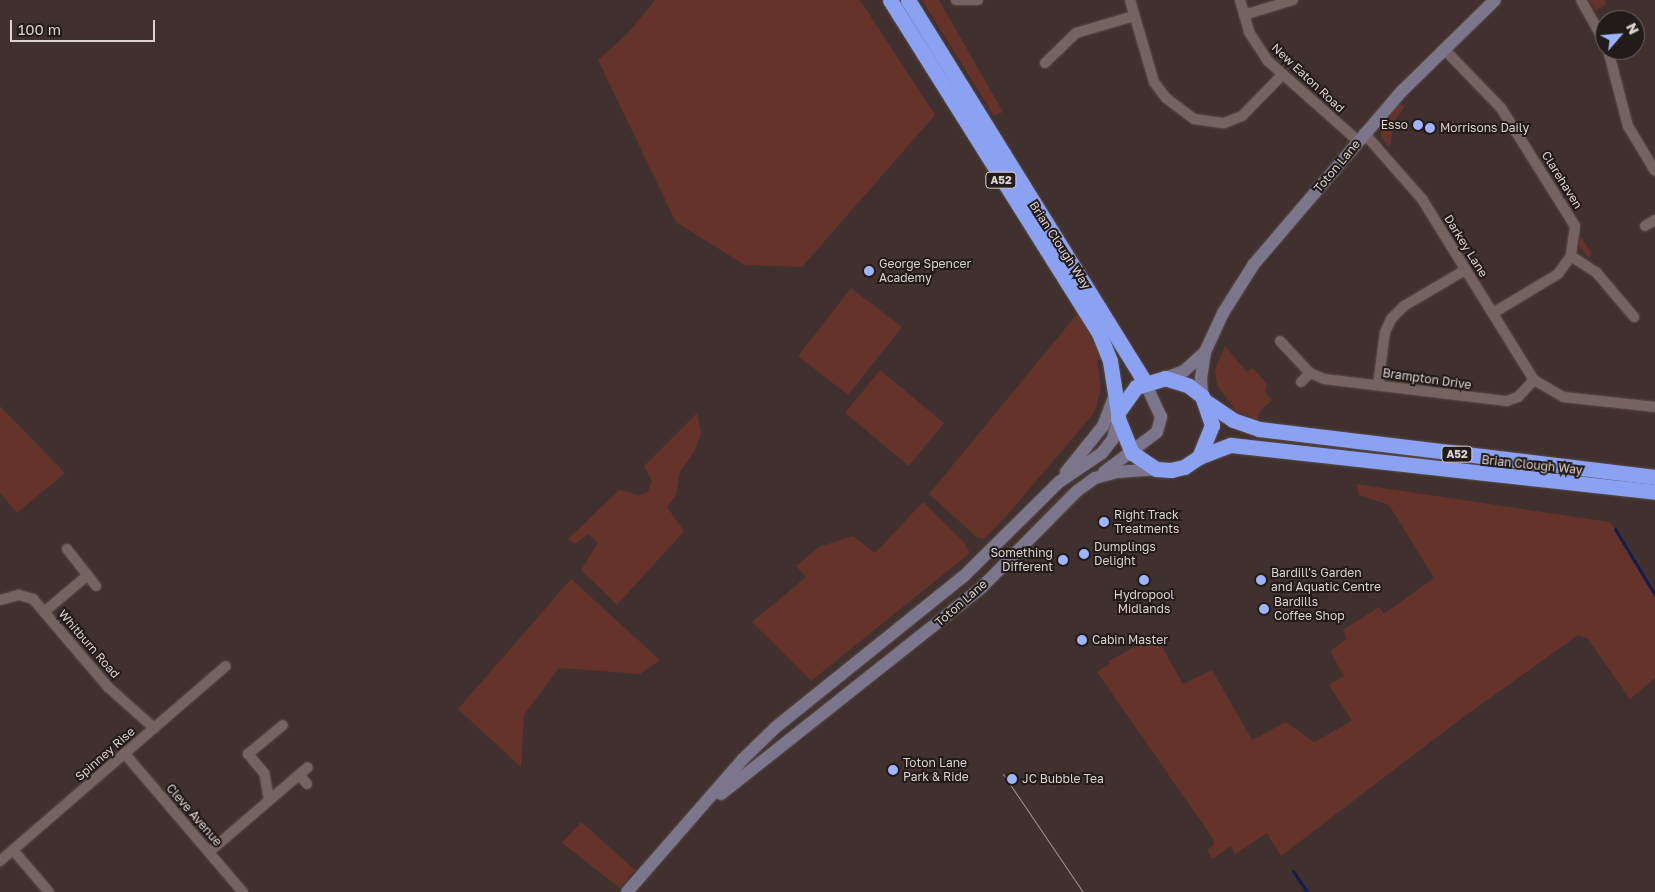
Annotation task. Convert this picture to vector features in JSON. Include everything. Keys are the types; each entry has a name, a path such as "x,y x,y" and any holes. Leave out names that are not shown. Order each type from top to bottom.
{"highway":[{"name":"Brian Clough Way","path":"890,0 1098,332 1110,361 1118,416 1132,453"},
{"name":"Brian Clough Way","path":"908,0 1145,382"},
{"name":"Brian Clough Way","path":"1164,378 1189,386 1233,420 1259,429 1655,477"},
{"path":"1118,416 1129,395 1145,382 1164,378"},
{"path":"1199,457 1212,425 1204,398"},
{"name":"Brian Clough Way","path":"1156,469 1184,467 1199,457 1231,445 1655,492"},
{"path":"1132,453 1156,469"}],"main road":[{"name":"Toton Lane","path":"1204,398 1201,378 1206,352 1223,313 1254,264 1361,137 1495,0"},
{"name":"Toton Lane","path":"1164,378 1184,371 1206,352"},
{"path":"1095,478 1151,438 1160,425 1158,410 1145,382"},
{"path":"1059,482 1103,426 1113,405 1115,390"},
{"name":"Toton Lane","path":"696,816 763,741 812,696 964,576 1059,482 1102,453 1113,439 1118,416"},
{"name":"Toton Lane","path":"696,816 982,587 1077,490 1095,478 1117,472 1156,469"},
{"path":"627,892 696,816"}],"street":[{"path":"956,0 978,0"},
{"path":"1130,0 1154,82 1166,98 1194,119 1224,124 1242,116 1282,74"},
{"name":"New Eaton Road","path":"1240,0 1256,46 1282,74 1361,137"},
{"path":"1244,15 1293,0"},
{"path":"1581,0 1595,25"},
{"path":"1045,63 1076,32 1134,16"},
{"name":"Clarehaven","path":"1444,50 1500,108 1570,214 1576,238 1572,256"},
{"path":"1611,60 1628,126 1655,171"},
{"name":"Darkey Lane","path":"1361,137 1422,199 1534,380"},
{"path":"1645,226 1655,220"},
{"path":"1493,313 1551,279 1572,256 1596,272 1634,317"},
{"path":"1378,385 1386,332 1391,319 1404,306 1465,270"},
{"path":"1280,340 1310,373 1301,382"},
{"name":"Brampton Drive","path":"1310,373 1324,379 1507,401 1518,398 1534,380"},
{"path":"1534,380 1563,397 1655,407"},
{"path":"67,549 96,586"},
{"path":"44,612 88,575"},
{"name":"Whitburn Road","path":"0,600 13,595 26,596 44,612 108,687 154,728"},
{"name":"Spinney Rise","path":"0,861 226,666"},
{"path":"269,800 264,773 248,754 283,725"},
{"name":"Cleve Avenue","path":"125,754 243,892"},
{"path":"209,852 308,767"},
{"path":"299,775 307,784"},
{"path":"13,850 49,892"}],"shaded area":[{"path":"655,0 860,0 935,115 802,267 745,265 676,222 598,60 628,33"},
{"path":"922,0 939,0 1003,112 994,116"},
{"path":"1589,0 1604,0 1606,4 1595,10"},
{"path":"1400,104 1405,106 1393,123 1391,143 1388,146 1381,137 1381,126"},
{"path":"1581,237 1592,254 1589,258 1578,245"},
{"path":"851,288 902,327 848,395 798,356"},
{"path":"1078,313 1102,359 1097,361 1101,390 1094,413 1007,515 984,539 978,538 929,494"},
{"path":"1225,346 1247,372 1253,368 1267,384 1265,392 1272,400 1260,411 1257,422 1249,420 1250,417 1236,411 1217,385 1215,370"},
{"path":"880,370 944,423 909,466 845,413"},
{"path":"0,406 65,473 17,513 0,493"},
{"path":"697,413 701,433 695,450 680,472 676,495 667,507 684,531 617,605 581,570 598,543 589,534 575,544 568,539 619,490 639,495 648,492 652,481 644,466"},
{"path":"1356,484 1610,522 1655,597 1655,678 1630,699 1588,639 1578,635 1462,718 1281,856 1267,833 1235,854 1231,846 1212,859 1207,850 1214,845 1214,840 1097,672 1111,663 1109,661 1155,635 1183,684 1212,670 1252,740 1286,722 1314,742 1352,721 1329,685 1344,676 1330,651 1347,639 1343,630 1379,607 1384,614 1434,578 1389,505 1359,495"},
{"path":"923,502 964,542 970,553 811,681 752,622 806,577 796,566 819,547 853,536 875,553"},
{"path":"571,579 660,660 640,674 559,668 524,715 521,767 458,709"},
{"path":"581,822 635,870 620,888 562,843"}],"waterway":[{"path":"1615,529 1655,595"},
{"path":"1293,871 1307,892"}],"tram line":[{"path":"1003,774 1083,892"}],"place":[{"name":"Esso","path":"1418,125"},
{"name":"Morrisons Daily","path":"1430,128"},
{"name":"George Spencer Academy","path":"869,271"},
{"name":"Right Track Treatments","path":"1104,522"},
{"name":"Dumplings Delight","path":"1084,554"},
{"name":"Something Different","path":"1063,560"},
{"name":"Hydropool Midlands","path":"1144,580"},
{"name":"Bardill's Garden and Aquatic Centre","path":"1261,580"},
{"name":"Bardills Coffee Shop","path":"1264,609"},
{"name":"Cabin Master","path":"1082,640"},
{"name":"Toton Lane Park & Ride","path":"893,770"},
{"name":"JC Bubble Tea","path":"1012,779"}]}
